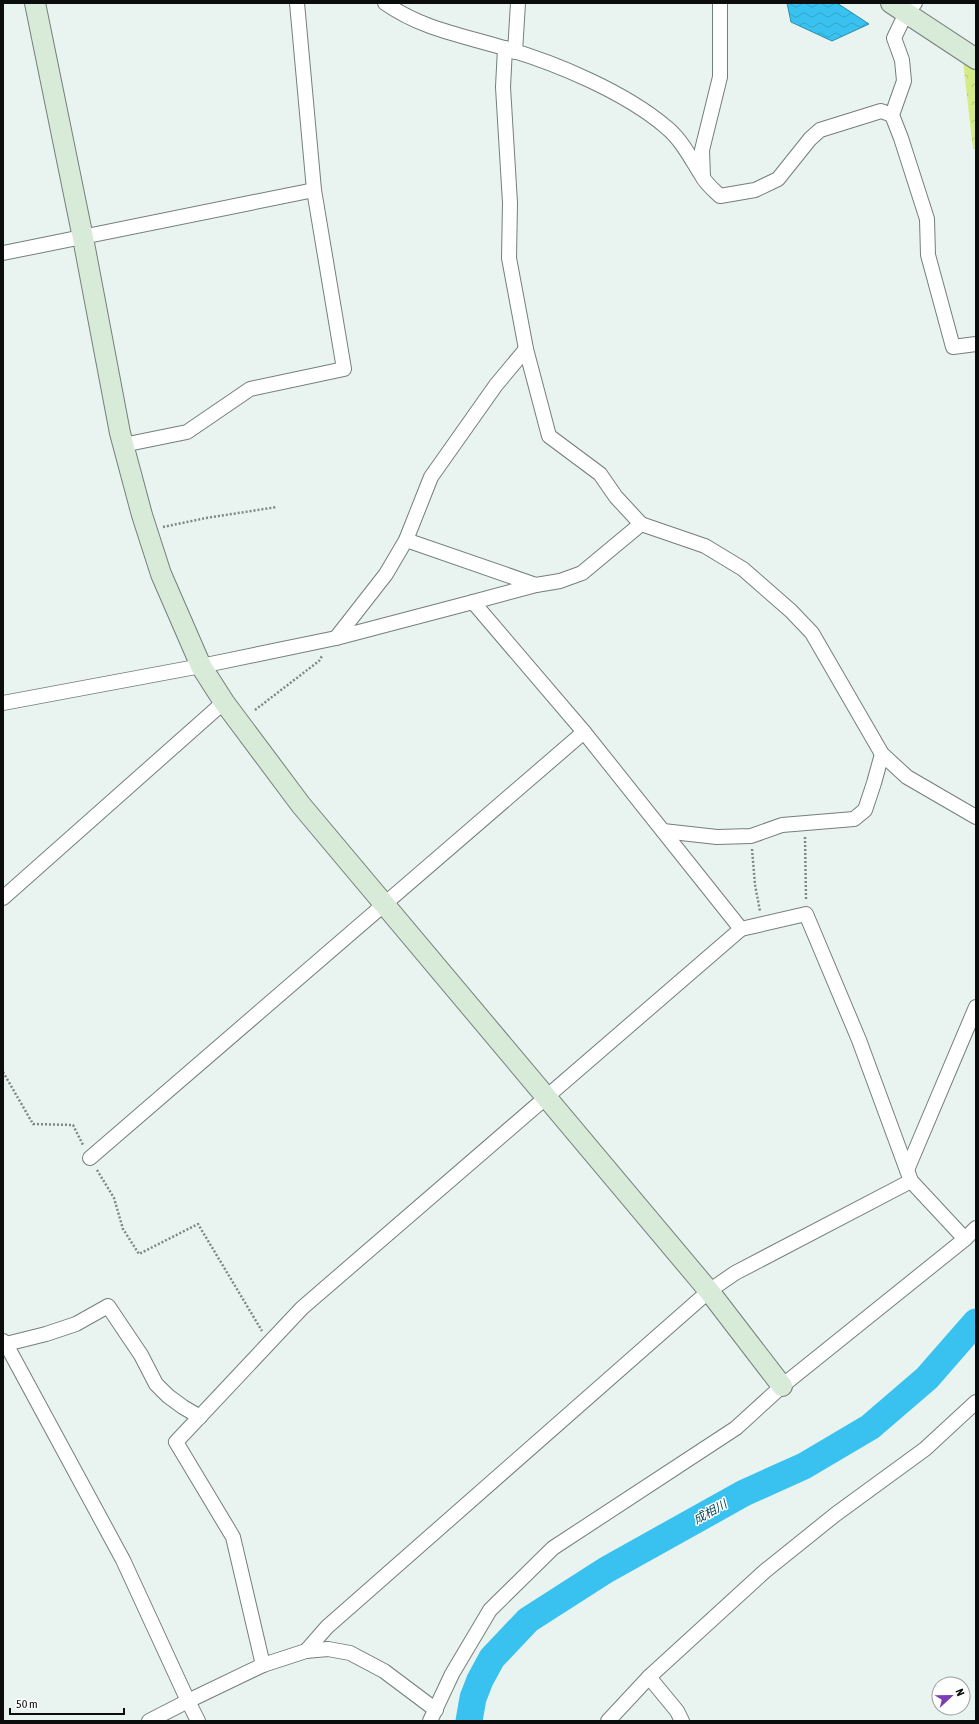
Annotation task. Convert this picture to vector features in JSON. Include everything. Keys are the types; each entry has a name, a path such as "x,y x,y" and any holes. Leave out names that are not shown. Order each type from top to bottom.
{"street":[{"path":"35,3 123,445 161,574 201,666 224,702 300,805 709,1291 782,1386"},
{"path":"123,445 187,432 250,389 344,369 314,190 297,3"},
{"path":"385,3 399,13 446,33 510,50 560,68 606,88 641,109 667,128 684,147 703,178 720,196 755,190 778,179 810,139 820,130 881,111 892,114"},
{"path":"518,3 503,87 510,203 509,258 526,349 549,436 600,474 616,497 641,524 705,546 743,569 791,611 812,633 882,754 907,777 976,817"},
{"path":"703,178 702,150 720,77 720,3"},
{"path":"976,59 904,6 894,38 902,60 904,81 892,114 927,219 928,255 953,347 976,344"},
{"path":"3,253 314,190"},
{"path":"336,638 386,574 406,540 432,477 496,385 526,349"},
{"path":"3,703 201,666 336,638 536,585 560,581 582,573 641,524"},
{"path":"406,540 536,585"},
{"path":"473,602 584,732 741,929"},
{"path":"3,898 224,702"},
{"path":"90,1158 584,732"},
{"path":"663,831 717,837 751,836 782,825 854,819 865,810 882,754"},
{"path":"263,1665 233,1537 176,1442 302,1308 741,929 806,914 859,1040 909,1175 966,1239"},
{"path":"306,1651 327,1627 709,1291 735,1273 909,1175 976,1008"},
{"path":"149,1721 263,1665 306,1651 328,1649 350,1653 384,1671 433,1715 452,1674 490,1610 553,1548 736,1428 782,1386 966,1239 976,1228"},
{"path":"198,1721 123,1560 4,1344 46,1334 76,1324 108,1306 141,1355 156,1384 183,1408 200,1417"},
{"path":"608,1721 649,1677 765,1570 836,1514 925,1449 976,1402"},
{"path":"649,1677 677,1711 682,1721"}],"path":[{"path":"147,530 206,518 277,508"},
{"path":"255,710 319,661 336,638"},
{"path":"805,822 806,914"},
{"path":"751,836 754,885 762,924"},
{"path":"3,1072 33,1124 73,1125 90,1158 114,1198 123,1229 139,1254 198,1224 269,1343"}],"green space":[{"path":"963,61 976,69 976,149 973,149"}],"water":[{"path":"787,3 837,3 869,24 832,41 791,22"}],"waterway":[{"name":"成相川","path":"469,1721 473,1698 480,1680 492,1658 528,1620 606,1570 744,1493 804,1466 870,1427 927,1378 976,1322"}]}
